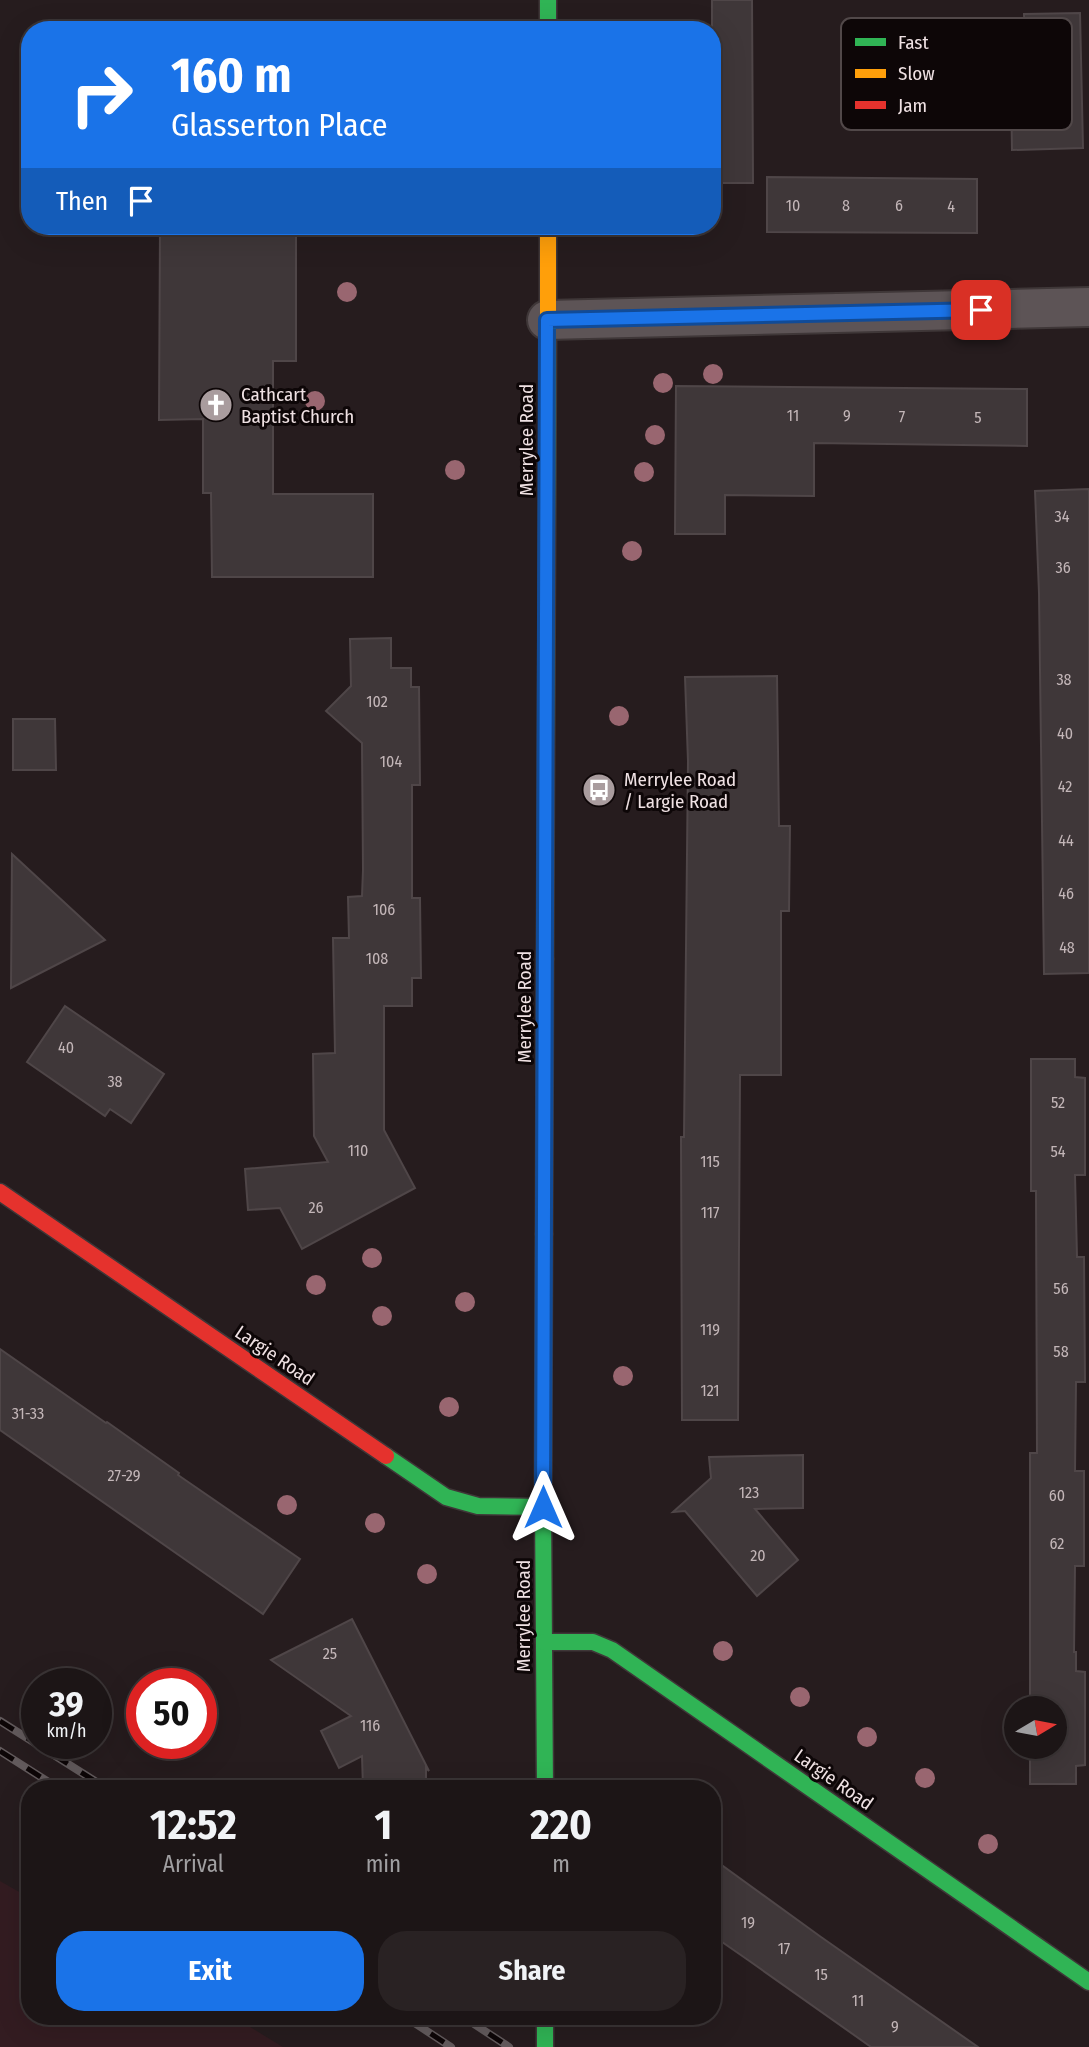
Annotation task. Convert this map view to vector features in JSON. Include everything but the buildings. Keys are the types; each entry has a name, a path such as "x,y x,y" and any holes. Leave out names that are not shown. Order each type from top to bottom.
{"main road":[{"path":"548,0 548,21"},
{"name":"Merrylee Road","path":"545,1780 543,1507 548,235"},
{"name":"Largie Road","path":"0,1192 446,1497 478,1506 543,1507"},
{"name":"Largie Road","path":"544,1643 593,1642 612,1650 1089,1982"},
{"path":"545,2025 545,2047"}],"street":[{"path":"547,320 1089,307"}],"shaded area":[{"path":"0,1881 21,1893 21,2025 247,2025 283,2047 0,2047"}],"railway":[{"path":"0,1721 93,1780"},
{"path":"0,1751 45,1780"},
{"path":"418,2025 451,2047"},
{"path":"476,2025 509,2047"}],"traffic: fast":[{"path":"548,0 548,21"},
{"path":"545,959 548,321"},
{"path":"544,1234 545,1780"},
{"path":"386,1456 446,1497 478,1506 543,1507"},
{"path":"544,1642 593,1642 612,1650 1089,1982"},
{"path":"545,2025 545,2047"}],"traffic: slow":[{"path":"548,235 548,321"}],"traffic: jam":[{"path":"544,1234 545,959"},
{"path":"0,1192 386,1456"}],"place":[{"name":"Cathcart Baptist Church","path":"216,405"},
{"name":"Merrylee Road / Largie Road","path":"599,790"}],"route":[{"path":"543,1507 547,320 981,310"}]}
